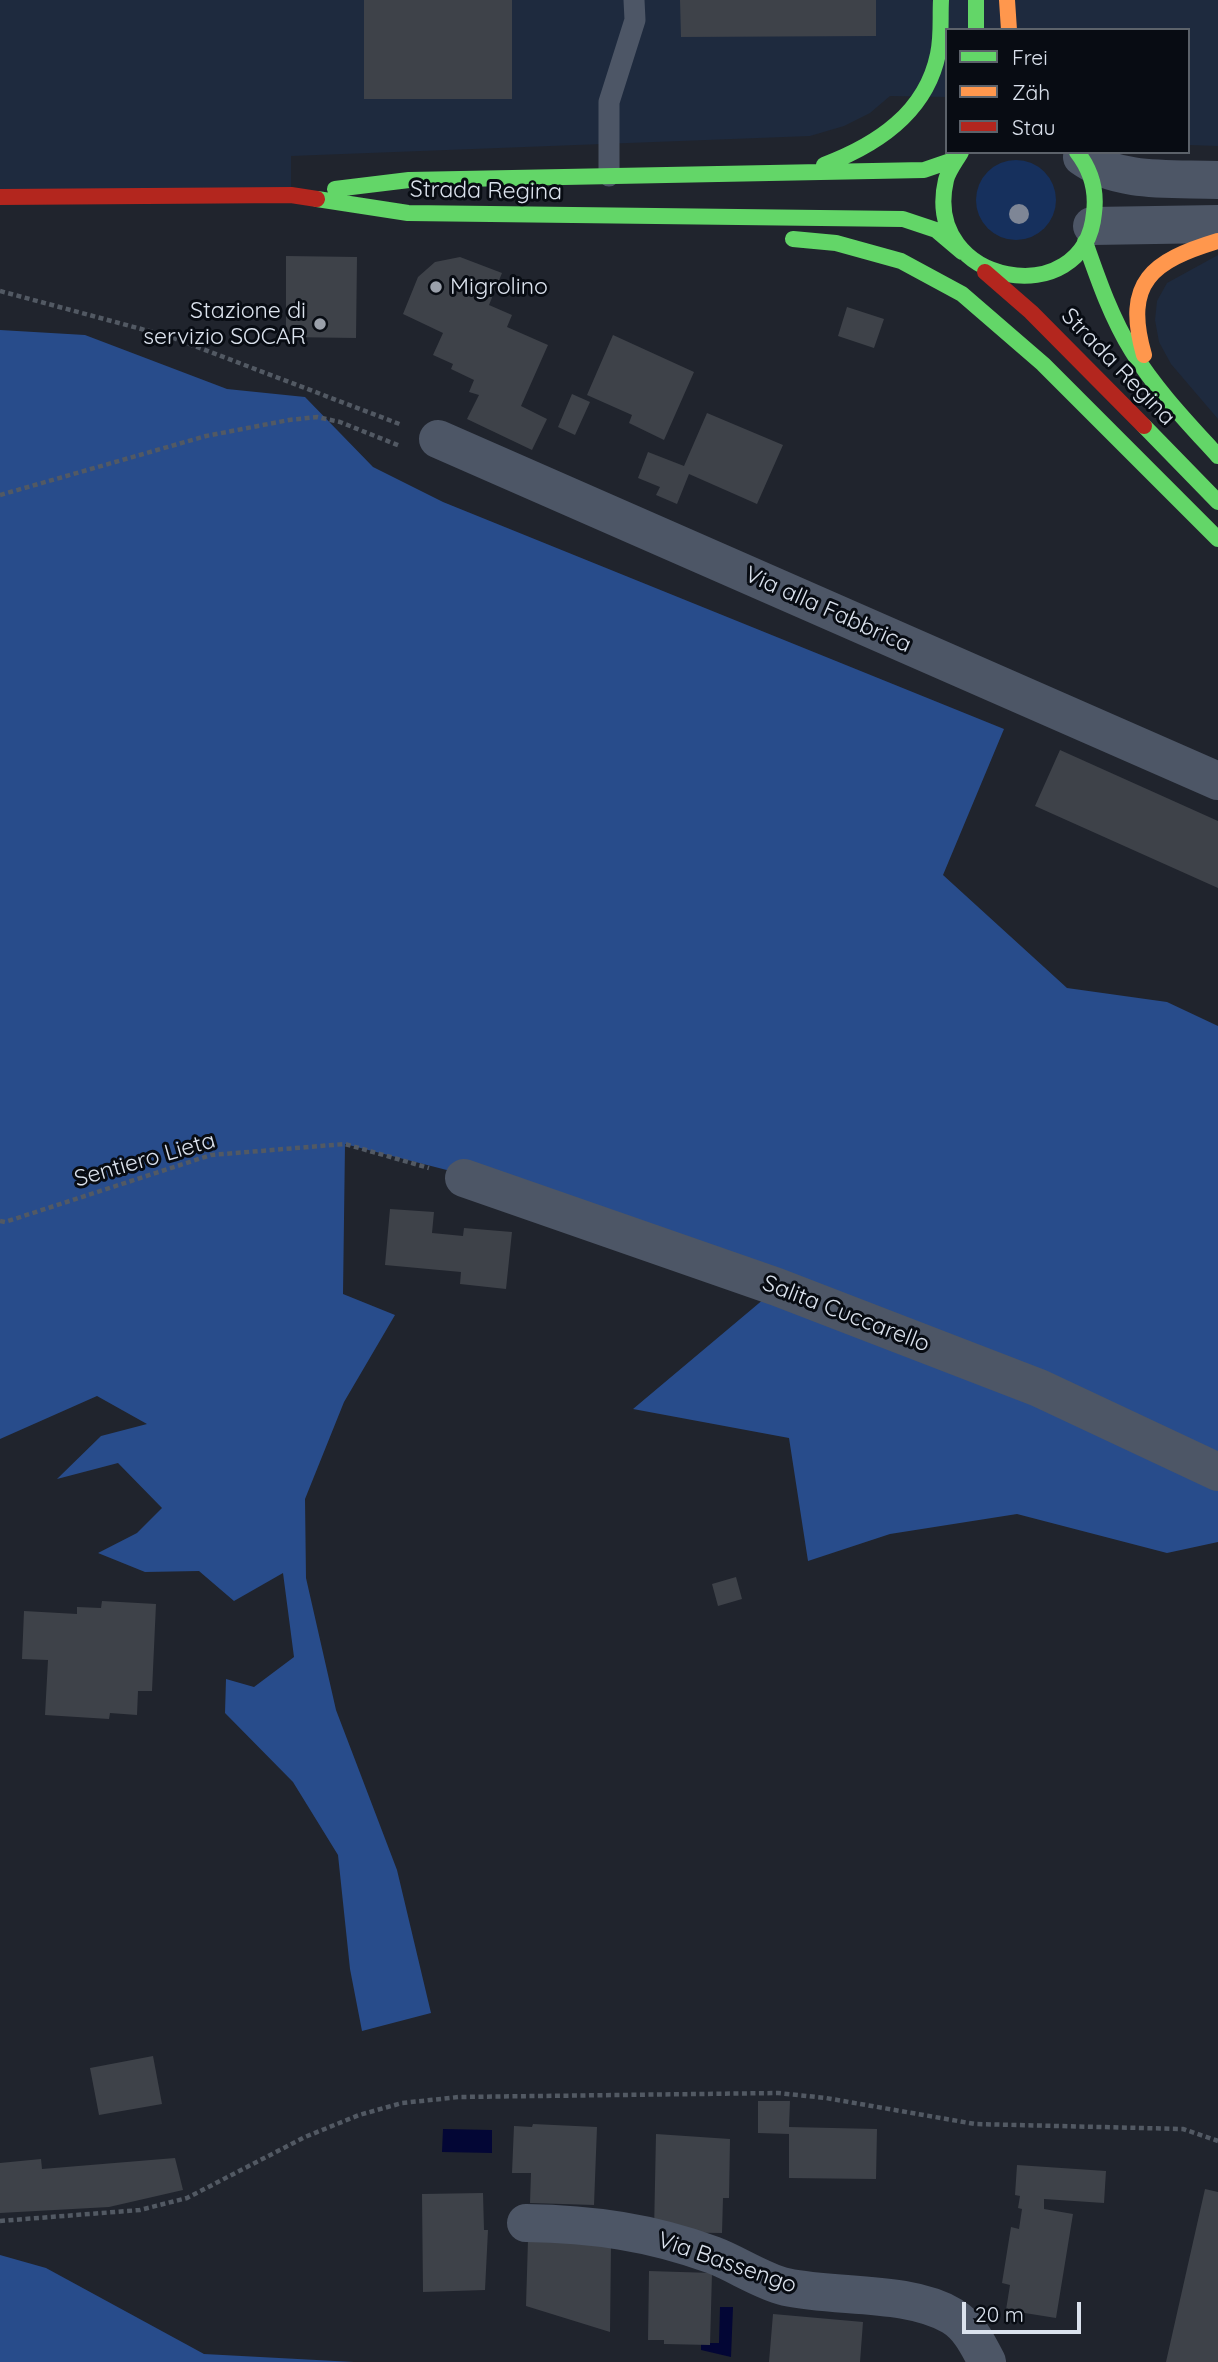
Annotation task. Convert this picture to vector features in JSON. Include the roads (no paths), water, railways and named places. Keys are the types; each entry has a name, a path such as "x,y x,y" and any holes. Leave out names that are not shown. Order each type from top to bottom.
{"main road":[{"path":"784,173 819,167 859,152 887,135 909,114 933,71 942,0"},
{"path":"976,0 976,28"},
{"path":"1007,0 1009,28"},
{"path":"291,195 409,180 924,170 959,155"},
{"path":"959,155 945,181 943,207 949,231 962,252"},
{"path":"981,268 1003,277 1027,278 1049,273 1070,260 1089,234 1096,203 1092,178 1080,155"},
{"name":"Strada Regina","path":"0,197 291,195 408,213 920,221 932,227 1031,312 1218,502"},
{"path":"572,215 705,233"},
{"name":"Strada Regina","path":"1089,234 1110,312 1144,370 1218,456"},
{"path":"772,237 836,243 870,251 928,273 962,294 1043,364 1218,539"},
{"path":"1162,392 1140,346 1136,309 1140,294 1157,267 1169,257 1218,241"}],"street":[{"path":"1080,155 1105,171 1125,175 1218,180"},
{"path":"1089,234 1218,224"},
{"name":"Via alla Fabbrica","path":"421,444 1218,781"},
{"name":"Salita Cuccarello","path":"464,1178 777,1287 1039,1388 1218,1472"},
{"name":"Via Bassengo","path":"526,2223 589,2224 631,2231 712,2255 782,2286 911,2302 933,2308 952,2316 969,2330 987,2362"}],"lane":[{"path":"609,176 609,102 635,20 634,0"},
{"path":"942,0 950,28"}],"place":[{"name":"Migrolino","path":"436,287"},
{"name":"Stazione di servizio SOCAR","path":"320,324"}]}
